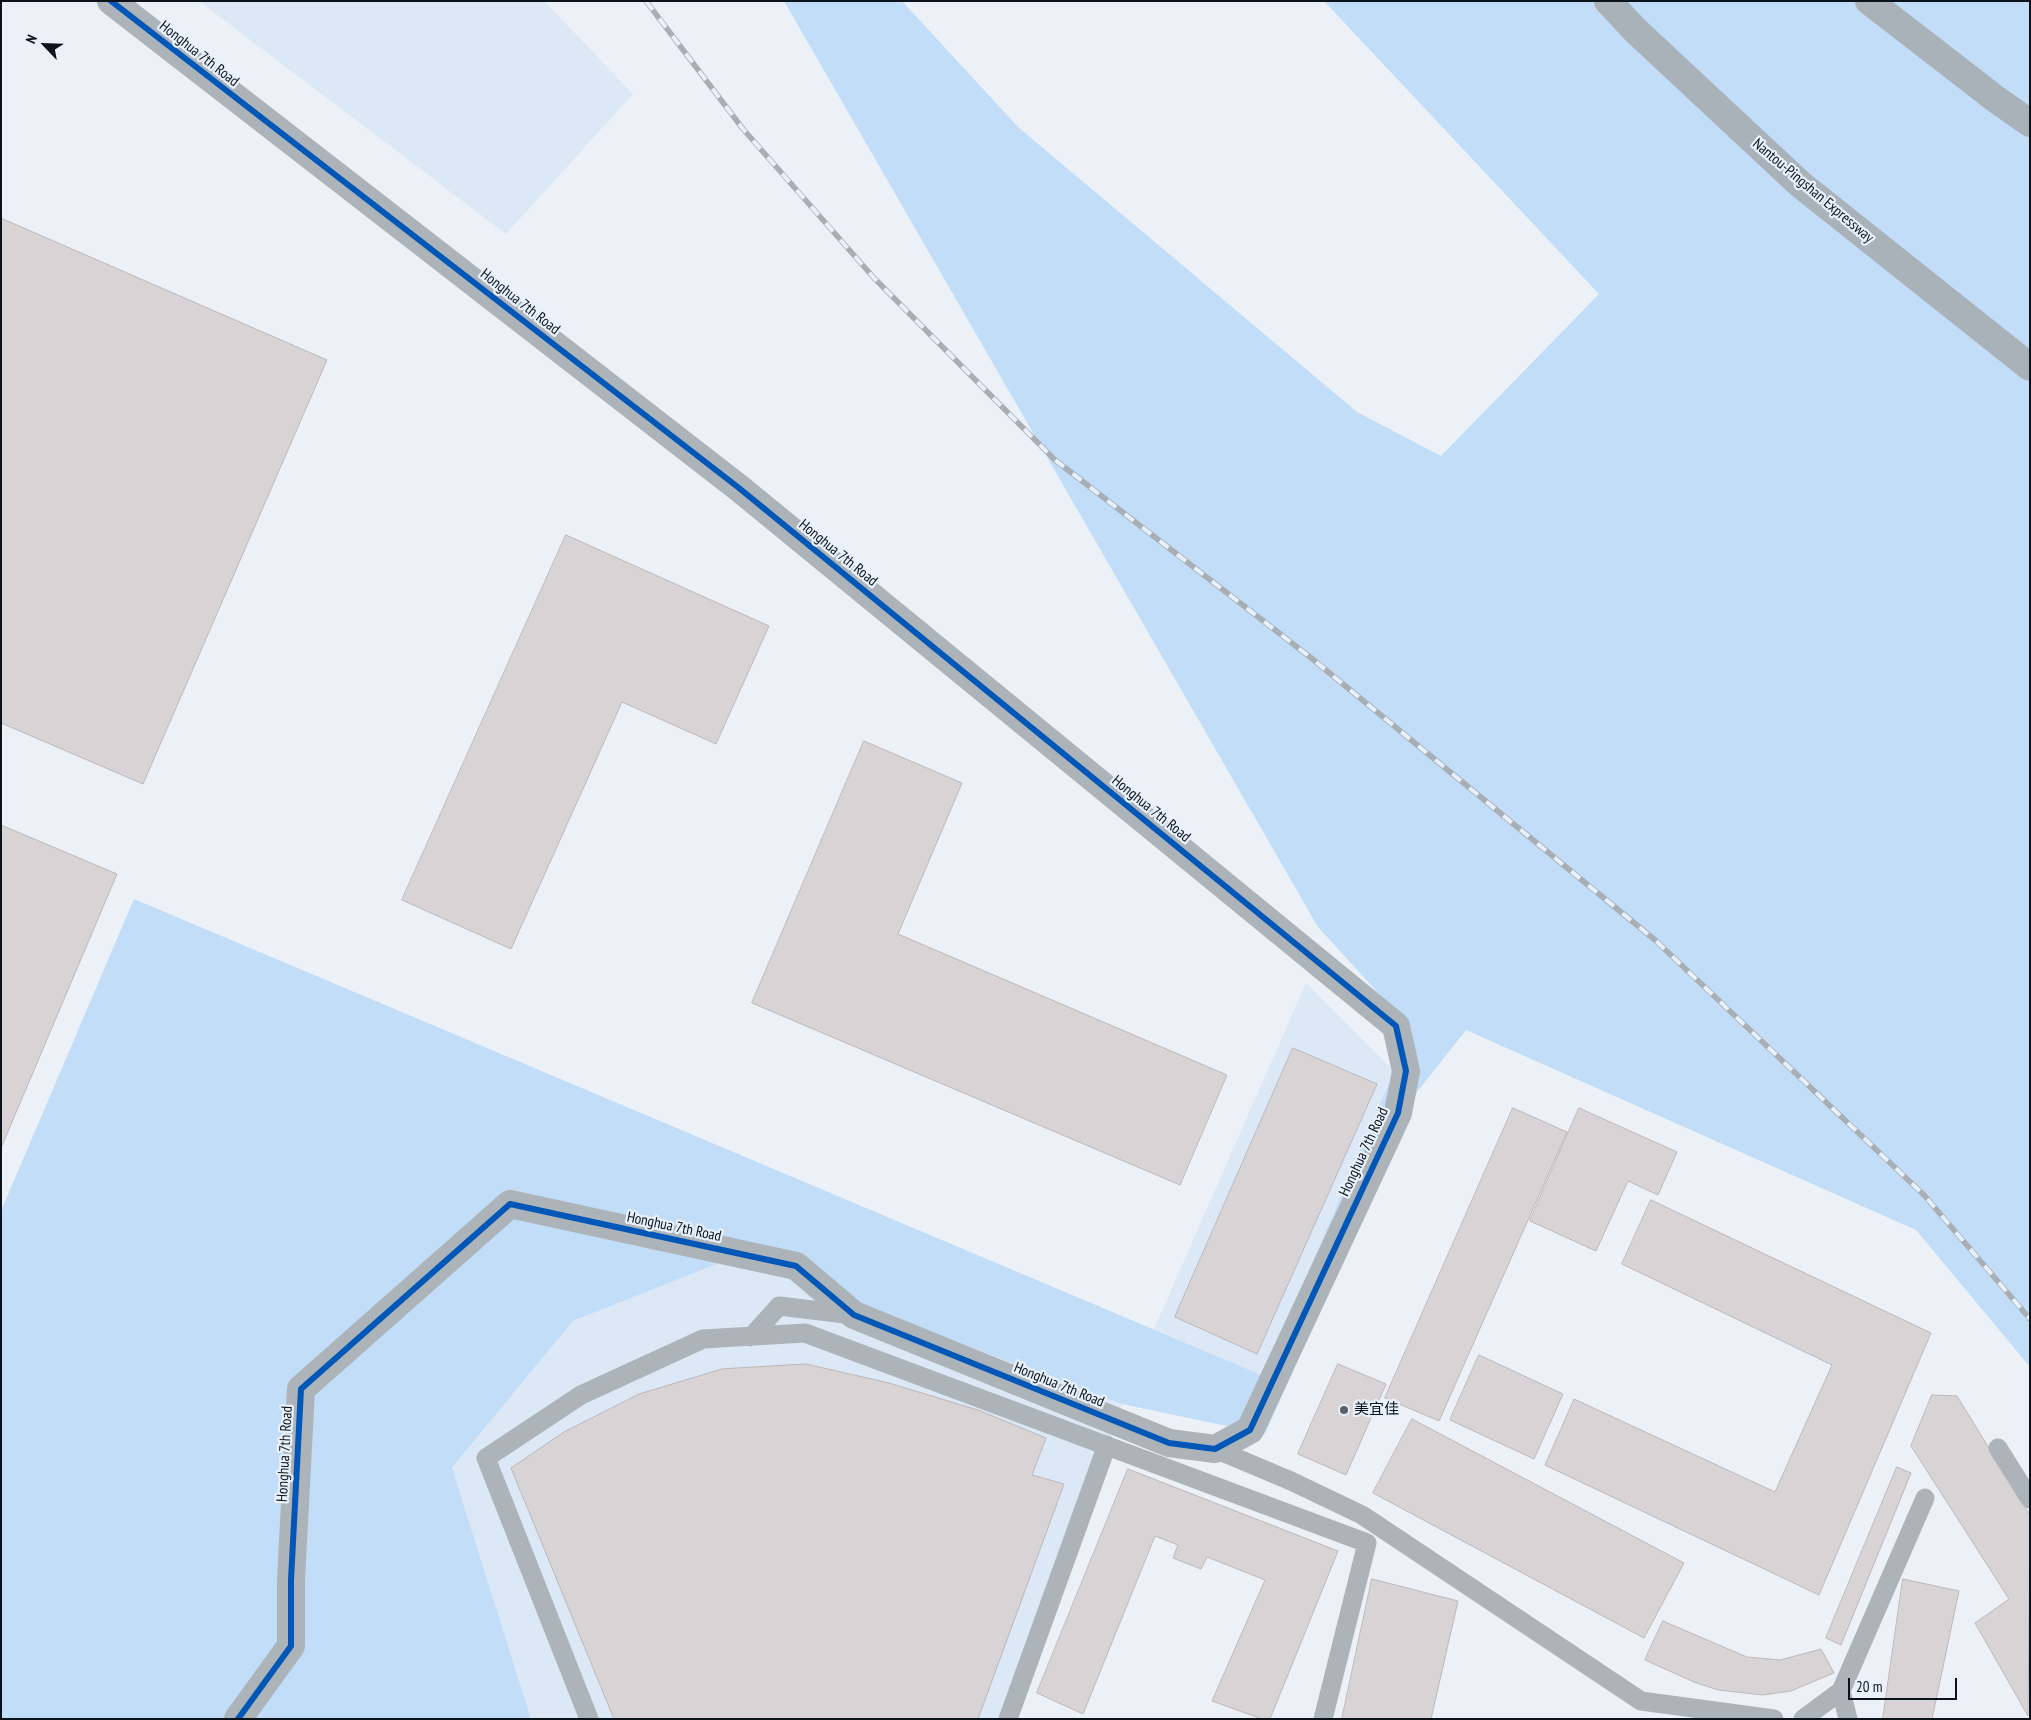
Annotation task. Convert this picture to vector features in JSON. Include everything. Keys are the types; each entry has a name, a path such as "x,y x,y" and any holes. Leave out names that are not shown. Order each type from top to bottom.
{"highway":[{"name":"Nantou-Pingshan Expressway","path":"1608,1 1635,30 1800,184 2030,367"},
{"path":"1869,1 1996,100 2030,123"}],"street":[{"name":"Honghua 7th Road","path":"111,1 739,488 1396,1026 1406,1071 1398,1112 1250,1430 1215,1449 1169,1444 854,1315 796,1266 510,1204 301,1389 291,1580 291,1646 238,1719"}],"lane":[{"path":"751,1337 779,1306 854,1315"},
{"path":"589,1719 486,1458 581,1394 703,1339 805,1333 1367,1544 1323,1719"},
{"path":"1008,1719 1107,1445"},
{"path":"1998,1448 2030,1498"},
{"path":"1215,1449 1292,1481 1362,1515 1641,1701 1774,1719"},
{"path":"1803,1719 1841,1691 1925,1498"},
{"path":"1841,1691 1848,1719"}],"shaded area":[{"path":"199,1 544,1 633,94 506,234"},
{"path":"784,1 902,1 1018,127 1357,412 1441,456 1599,294 1324,1 2030,1 2030,1367 1916,1230 1466,1030 1417,1092 1265,1434 1122,1404 732,1258 573,1321 452,1468 531,1719 1,1719 1,1211 134,899 1264,1376 1412,1030 1318,927"},
{"path":"1306,983 1395,1072 1264,1376 1154,1329"},
{"path":"732,1258 1122,1404 1008,1719 531,1719 452,1469 573,1321"}],"building":[{"path":"3,219 327,360 143,784 1,723 1,222"},
{"path":"566,535 769,626 716,744 622,702 511,949 402,900"},
{"path":"864,741 962,783 898,934 1227,1075 1180,1185 752,1003"},
{"path":"1,825 117,874 1,1148"},
{"path":"1293,1048 1377,1084 1257,1354 1175,1317"},
{"path":"1513,1108 1567,1132 1439,1421 1385,1398"},
{"path":"1579,1108 1677,1152 1658,1195 1628,1181 1596,1251 1530,1221"},
{"path":"1651,1200 1931,1333 1819,1595 1545,1465 1574,1399 1775,1492 1832,1365 1622,1264"},
{"path":"1479,1355 1563,1394 1534,1459 1450,1420"},
{"path":"806,1364 889,1383 978,1410 1046,1438 1032,1475 1064,1484 978,1719 614,1719 511,1468 564,1432 639,1394 722,1369"},
{"path":"1338,1364 1386,1384 1346,1475 1298,1454"},
{"path":"1932,1395 1957,1396 2030,1515 2028,1716 1975,1623 2009,1599 1911,1446"},
{"path":"1412,1419 1684,1563 1644,1638 1373,1493"},
{"path":"1897,1467 1911,1473 1841,1645 1826,1638"},
{"path":"1128,1469 1338,1551 1270,1719 1262,1719 1212,1701 1265,1580 1207,1557 1201,1569 1173,1558 1178,1545 1155,1536 1083,1714 1037,1693"},
{"path":"1372,1579 1458,1601 1431,1719 1342,1719"},
{"path":"1903,1579 1959,1591 1932,1719 1883,1719"},
{"path":"1663,1621 1747,1657 1780,1660 1821,1649 1834,1673 1791,1691 1763,1695 1718,1690 1694,1682 1645,1660"}],"railway":[{"path":"646,1 743,129 874,278 1055,460 1310,657 1655,940 1924,1195 2030,1319"}],"cycle path":[{"path":"111,1 739,488 1396,1026 1406,1071 1398,1113 1250,1430 1215,1449 1169,1443 854,1315 796,1266 510,1204 301,1389 291,1580 291,1646 238,1719"}],"place":[{"name":"美宜佳","path":"1344,1410"}]}
